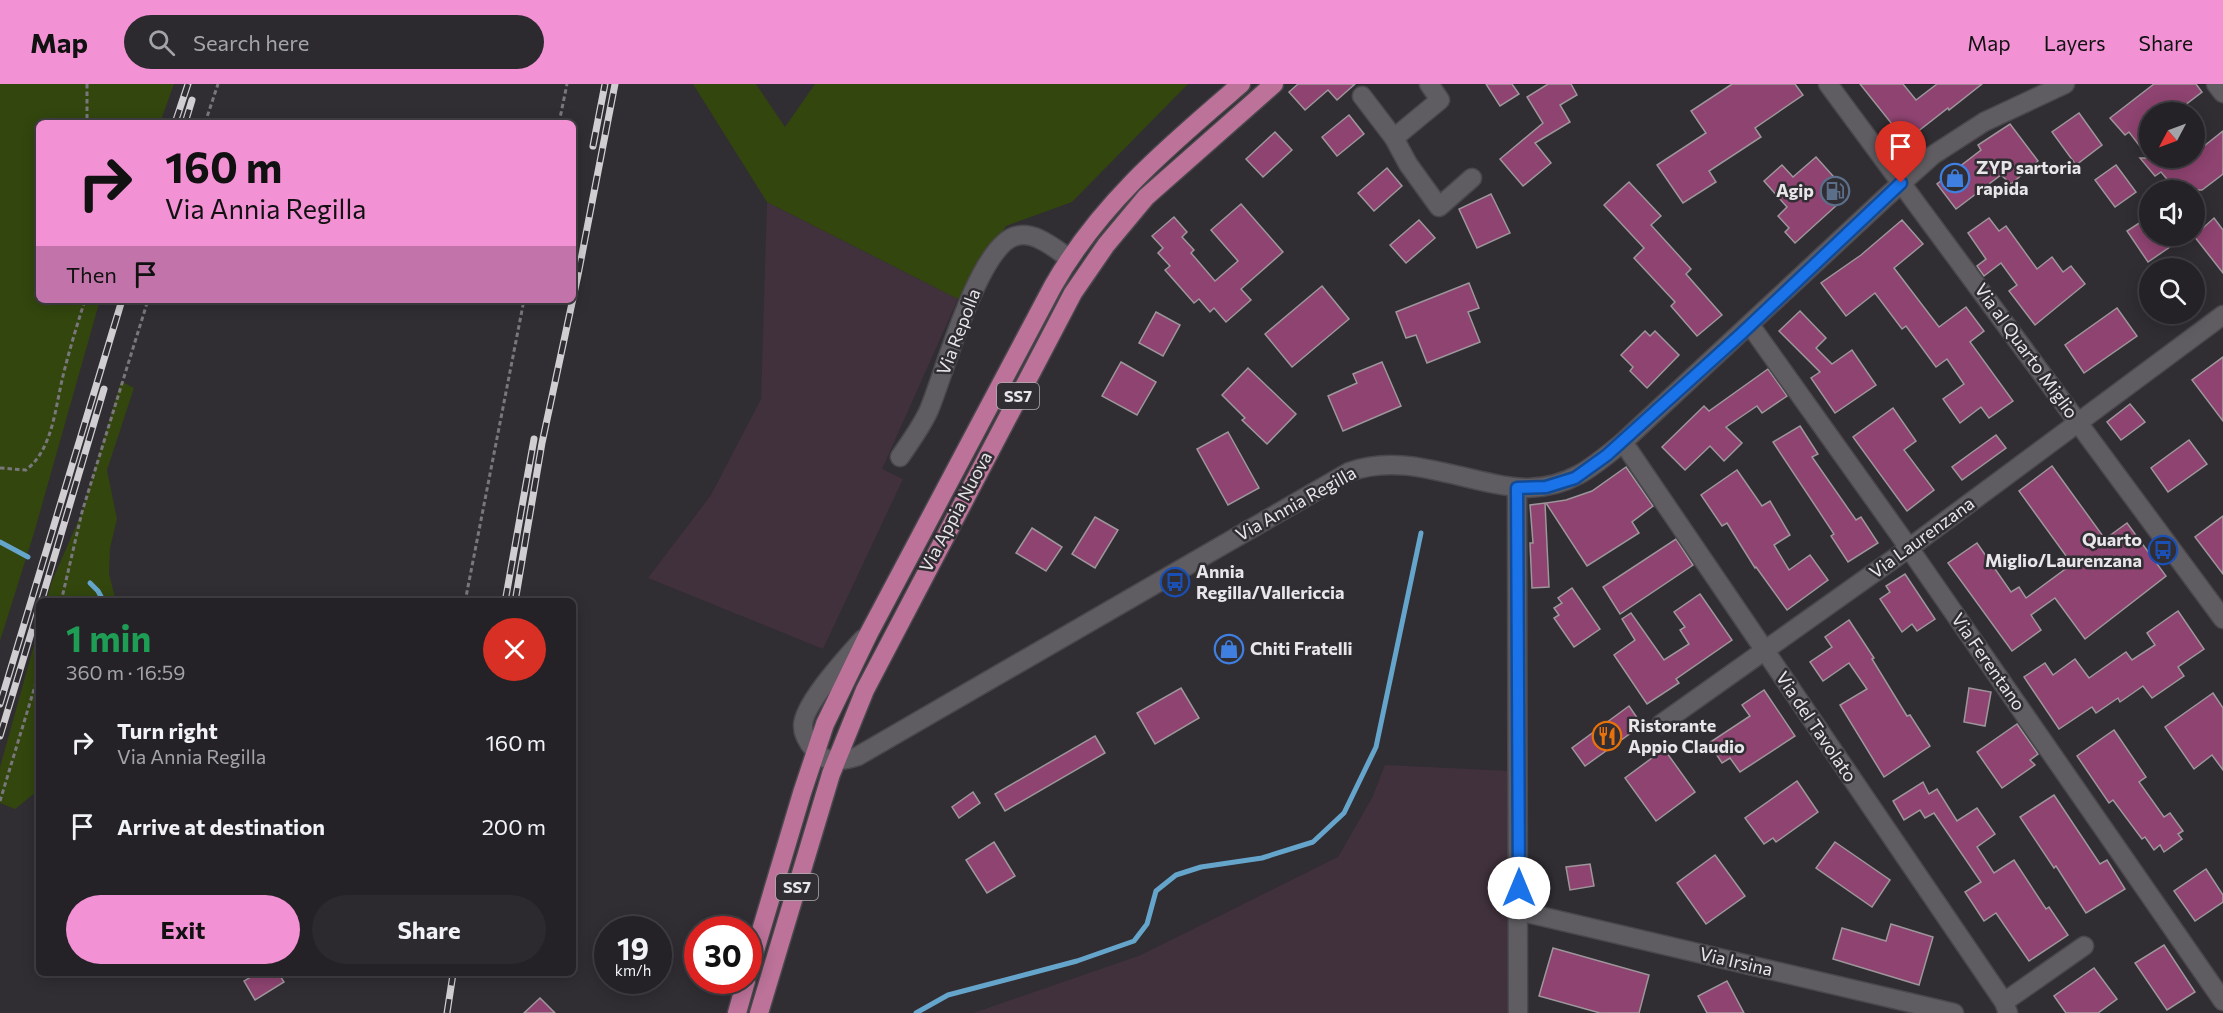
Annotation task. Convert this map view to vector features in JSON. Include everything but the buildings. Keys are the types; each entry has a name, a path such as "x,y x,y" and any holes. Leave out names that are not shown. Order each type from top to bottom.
{"main road":[{"name":"Via Appia Nuova","path":"762,928 829,715 868,633 1069,258 1095,222 1131,183 1176,140 1241,84"},
{"name":"Via Appia Nuova","path":"759,1013 836,760 865,690 1073,293 1106,245 1146,197 1274,84"},
{"path":"738,1011 743,994"}],"street":[{"path":"1394,138 1440,100 1428,84"},
{"name":"Via al Quarto Miglio","path":"1828,84 2223,620"},
{"path":"2216,84 2223,93"},
{"name":"Via Annia Regilla","path":"836,760 858,756 1349,472 1375,467 1413,467 1457,474 1517,488 1546,487 1575,478 1623,442 1933,155 1961,135 1996,115 2060,85"},
{"path":"1362,96 1394,138 1408,164 1439,207 1472,178"},
{"name":"Via Repolla","path":"900,457 928,412 971,294 1004,242 1027,235 1037,238 1069,258"},
{"name":"Via Laurenzana","path":"1661,723 1909,548 2223,315"},
{"name":"Via Ferentano","path":"1750,325 1909,548 2223,1001"},
{"name":"Via del Tavolato","path":"1623,442 2006,1008"},
{"path":"1517,488 1519,911 1516,971 1518,1013"},
{"path":"816,751 826,759 836,760"},
{"name":"Via Irsina","path":"1519,911 1954,1013"},
{"path":"2006,1008 2084,946"}],"path":[{"path":"87,84 87,120"},
{"path":"206,120 218,84"},
{"path":"560,120 567,84"},
{"path":"0,468 26,470 36,462 47,442 63,375 84,303"},
{"path":"62,598 82,512 146,303"},
{"path":"466,598 523,303"},
{"path":"0,801 36,684"}],"shaded area":[{"path":"767,202 958,299 882,469 903,479 823,649 648,578 711,495 761,399"},
{"path":"1385,765 1510,771 1513,1013 973,1013 1141,955 1338,857 1372,798"}],"green space":[{"path":"0,84 174,84 161,120 36,120 36,303 99,303 34,533 0,641"},
{"path":"693,84 756,84 785,127 815,84 1188,84 1072,202 1006,226 958,299 767,202"},
{"path":"121,381 134,388 107,470 117,519 110,548 109,574 115,598 47,598 82,512"},
{"path":"36,638 36,794 15,809 0,803 0,767"}],"waterway":[{"path":"916,1013 948,995 1077,961 1134,941 1147,924 1156,891 1176,875 1201,867 1262,858 1313,842 1344,813 1376,747 1421,533"},
{"path":"0,542 28,557"},
{"path":"90,583 102,598"}],"railway":[{"path":"176,120 188,84"},
{"path":"593,146 605,84"},
{"path":"576,284 615,84"},
{"path":"186,120 192,100"},
{"path":"0,704 121,303"},
{"path":"516,598 542,443 572,303"},
{"path":"42,598 104,389"},
{"path":"506,598 534,439"},
{"path":"0,736 36,617"},
{"path":"447,1013 453,976"}],"place":[{"name":"ZYP sartoria rapida","path":"1955,178"},
{"name":"Agip","path":"1835,191"},
{"name":"Quarto Miglio/Laurenzana","path":"2163,550"},
{"name":"Annia Regilla/Vallericcia","path":"1175,582"},
{"name":"Chiti Fratelli","path":"1229,649"},
{"name":"Ristorante Appio Claudio","path":"1607,736"}],"route":[{"path":"1519,888 1517,488 1546,487 1575,478 1590,469 1623,442 1741,334 1901,183"}]}
